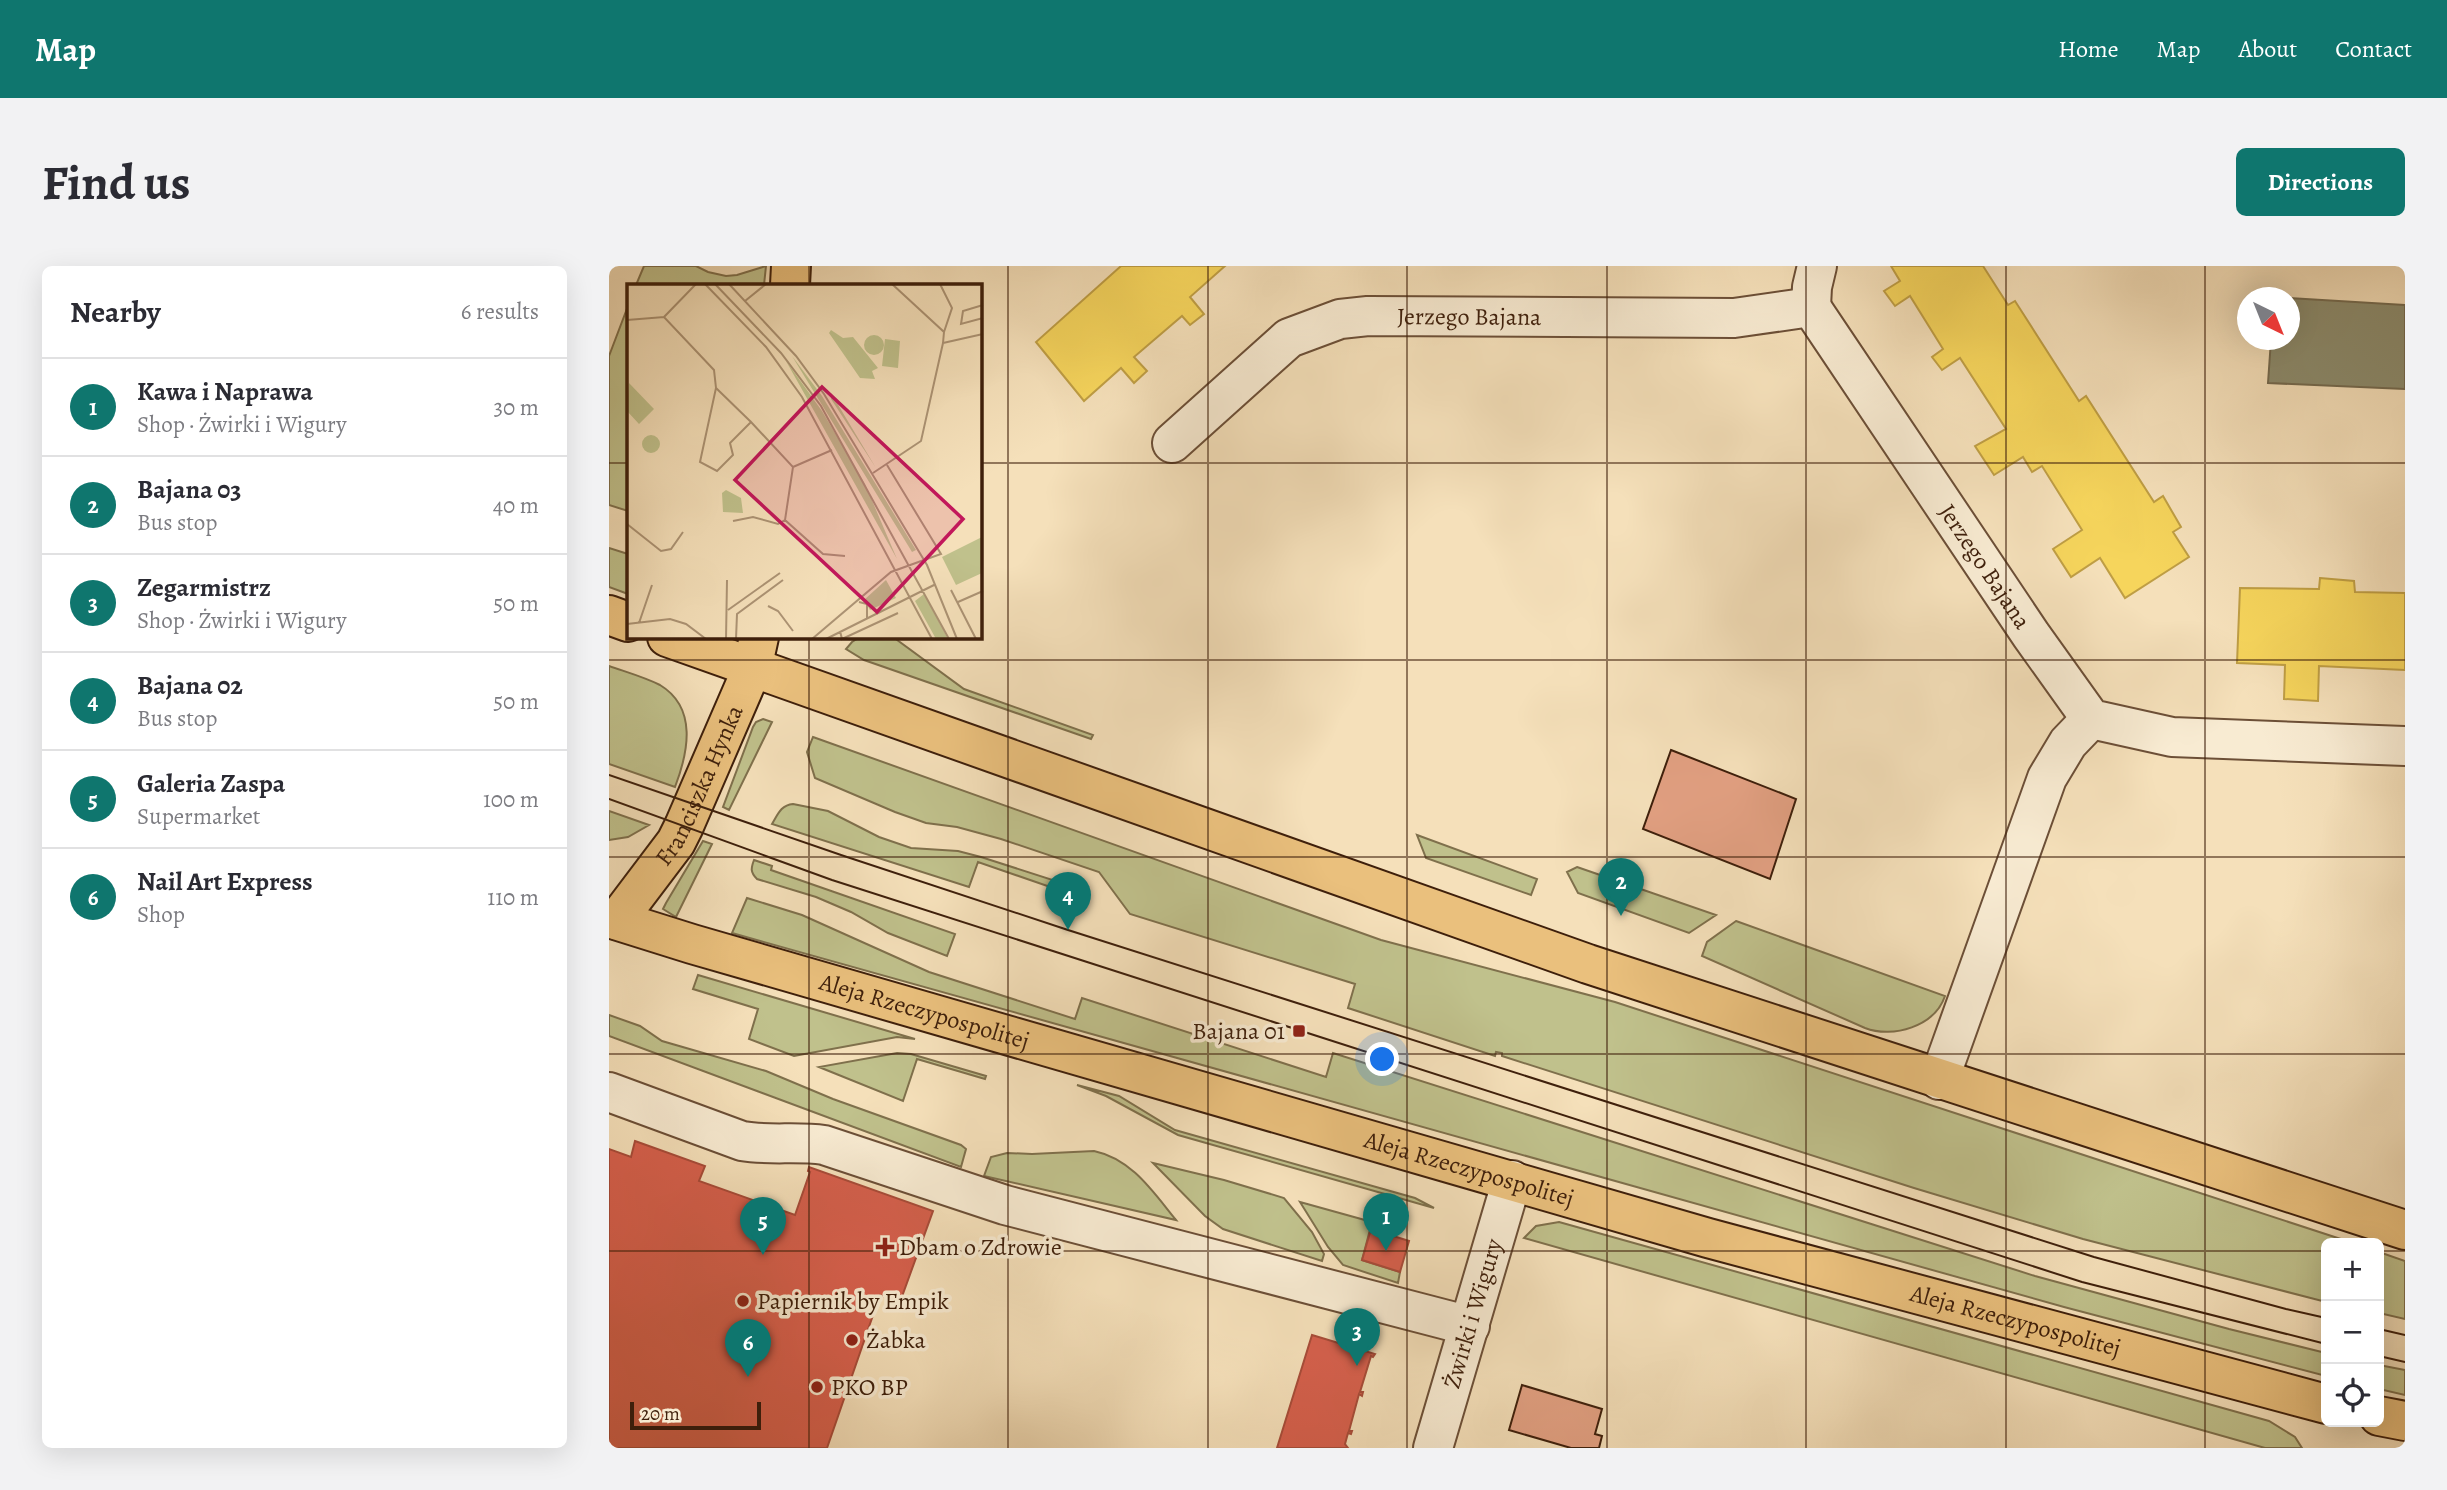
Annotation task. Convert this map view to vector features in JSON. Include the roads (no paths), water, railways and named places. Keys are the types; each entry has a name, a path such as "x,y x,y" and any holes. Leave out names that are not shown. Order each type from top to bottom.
{"main road":[{"path":"790,284 791,266"},
{"path":"609,615 627,622"},
{"path":"678,639 756,653 1588,964 2405,1230"},
{"name":"Franciszka Hynka","path":"612,923 680,834 756,653"},
{"name":"Aleja Rzeczypospolitej","path":"612,923 1708,1238 2321,1403"},
{"path":"2384,1417 2405,1421"}],"street":[{"path":"1811,307 1817,266"},
{"name":"Jerzego Bajana","path":"1172,443 1289,338 1340,319 1368,316 1734,318 1811,307 2031,635 2091,719"},
{"path":"1939,1080 2047,778 2068,743 2091,719 2172,737 2405,746"},
{"path":"609,1092 742,1141 758,1144 824,1145 1005,1205 1470,1326"},
{"name":"Żwirki i Wigury","path":"1434,1441 1512,1180"}],"tram line":[{"path":"609,775 1068,930 2094,1257 2321,1317"},
{"path":"609,799 832,880 2082,1282 2321,1343"},
{"path":"2384,1330 2405,1335"},
{"path":"2384,1357 2405,1362"}],"place":[{"name":"Bajana 03","path":"1621,916"},
{"name":"Bajana 02","path":"1068,930"},
{"name":"Bajana 01","path":"1299,1031"},
{"name":"Dbam o Zdrowie","path":"885,1247"},
{"name":"Kawa i Naprawa","path":"1386,1251"},
{"name":"Galeria Zaspa","path":"763,1255"},
{"name":"Papiernik by Empik","path":"743,1301"},
{"name":"Żabka","path":"852,1340"},
{"name":"Zegarmistrz","path":"1357,1366"},
{"name":"Nail Art Express","path":"748,1377"},
{"name":"PKO BP","path":"817,1387"}]}
